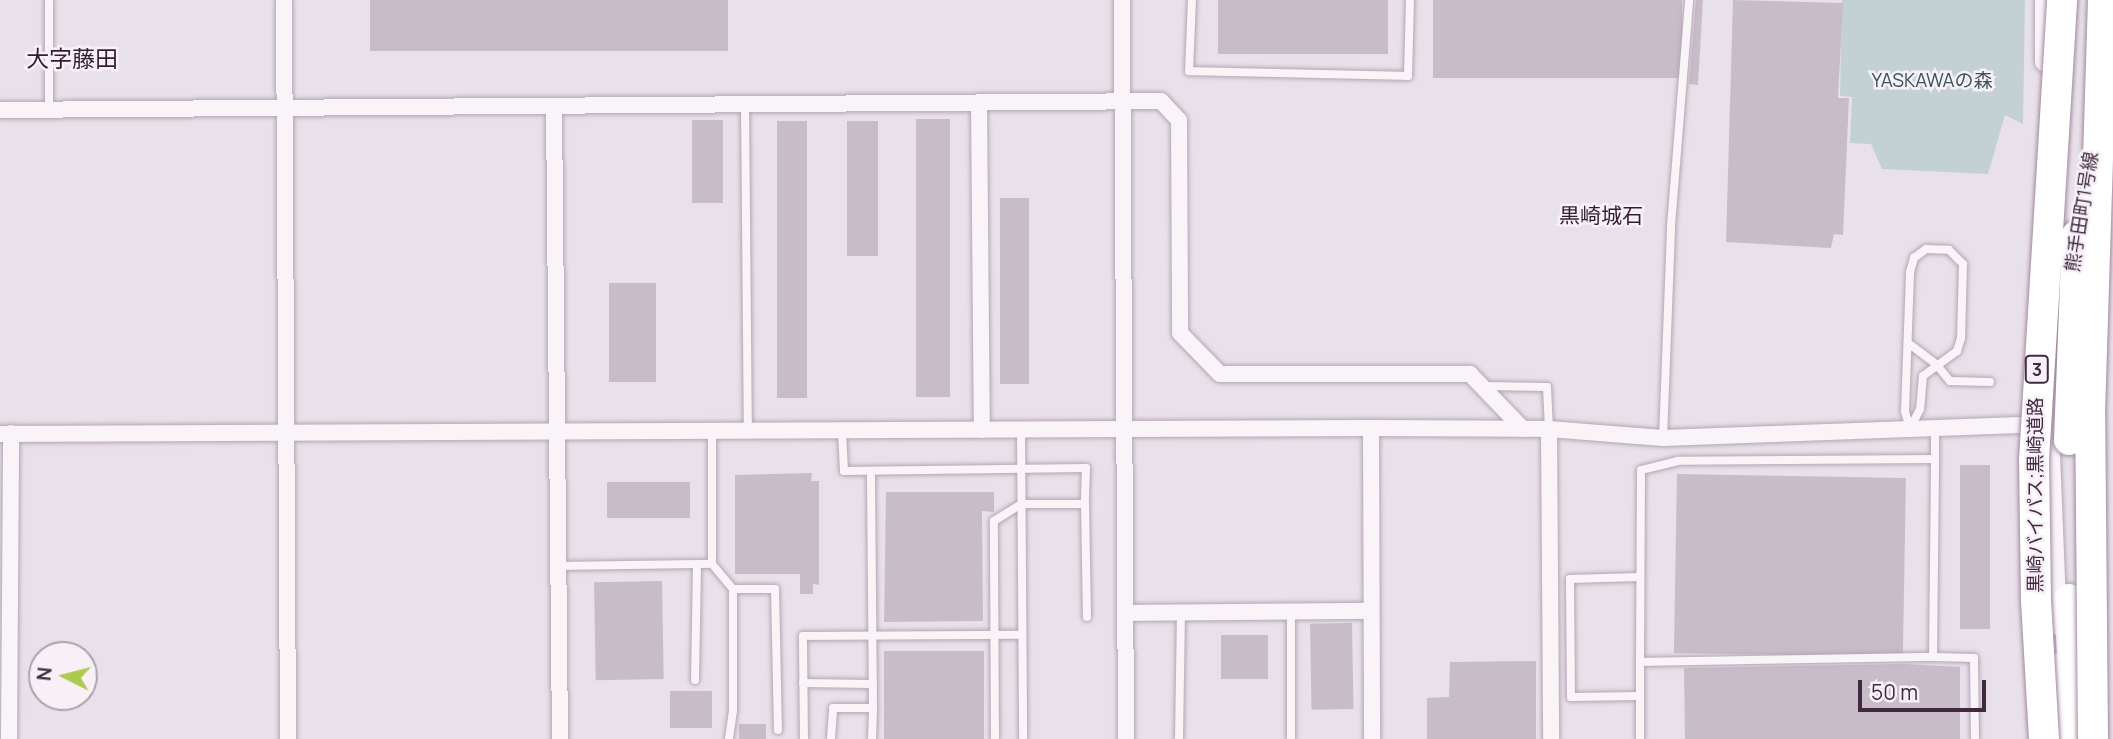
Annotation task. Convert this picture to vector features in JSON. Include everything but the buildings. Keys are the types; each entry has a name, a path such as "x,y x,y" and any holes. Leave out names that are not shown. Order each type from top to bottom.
{"highway":[{"name":"黒崎バイパス;黒崎道路","path":"2045,739 2036,600 2034,460 2062,0"},
{"path":"2053,739 2053,334 2063,234 2072,0"},
{"path":"2076,739 2069,599 2071,320 2089,0"},
{"path":"2093,739 2090,413 2105,0"}],"street":[{"path":"284,0 288,739"},
{"path":"1122,0 1126,739"},
{"name":"熊手田町1号線","path":"2045,0 2048,423 2061,739"},
{"name":"熊手田町1号線","path":"2048,423 2090,171 2105,0"},
{"path":"0,110 1161,101 1179,120 1180,333 1220,374 1470,374 1523,429"},
{"path":"979,103 982,430"},
{"path":"554,106 560,739"},
{"path":"9,739 6,433 1371,428 1549,429 1663,438 2048,423"},
{"path":"1371,428 1372,739"},
{"path":"1549,429 1551,739"},
{"path":"1127,613 1370,611"}],"lane":[{"path":"48,109 49,0"},
{"path":"1192,0 1189,71 1408,76 1410,0"},
{"path":"1663,438 1671,226 1689,0"},
{"path":"745,104 748,429"},
{"path":"1926,249 1949,250 1957,255 1964,276 1961,338 1957,351 1923,376 1920,410 1910,429 1905,411 1911,263 1926,249"},
{"path":"1907,342 1921,357 1936,364 1950,381 1990,382"},
{"path":"1481,386 1547,387 1549,429"},
{"path":"1933,657 1935,428"},
{"path":"712,429 712,564 733,590 733,711 729,739"},
{"path":"842,430 844,471 1086,468 1087,617"},
{"path":"1021,430 1023,739"},
{"path":"1640,739 1641,470 1678,461 1935,459"},
{"path":"872,471 872,739"},
{"path":"995,739 994,521 1021,504 1085,504"},
{"path":"559,566 712,564"},
{"path":"695,680 697,565"},
{"path":"1640,577 1570,579 1571,696 1640,696"},
{"path":"733,590 775,589 778,730"},
{"path":"1291,613 1291,739"},
{"path":"1179,739 1181,614"},
{"path":"804,739 803,636 1021,635"},
{"path":"1640,662 1933,657 1974,659 1975,739"},
{"path":"803,683 873,684"},
{"path":"831,739 833,708 873,708"}],"green space":[{"name":"YASKAWAの森","path":"1842,0 2025,0 2023,124 2005,115 1988,174 1882,169 1871,144 1850,143 1852,97 1840,96"}],"district":[{"name":"大字藤田","path":"72,58"},
{"name":"黒崎城石","path":"1601,215"}]}
